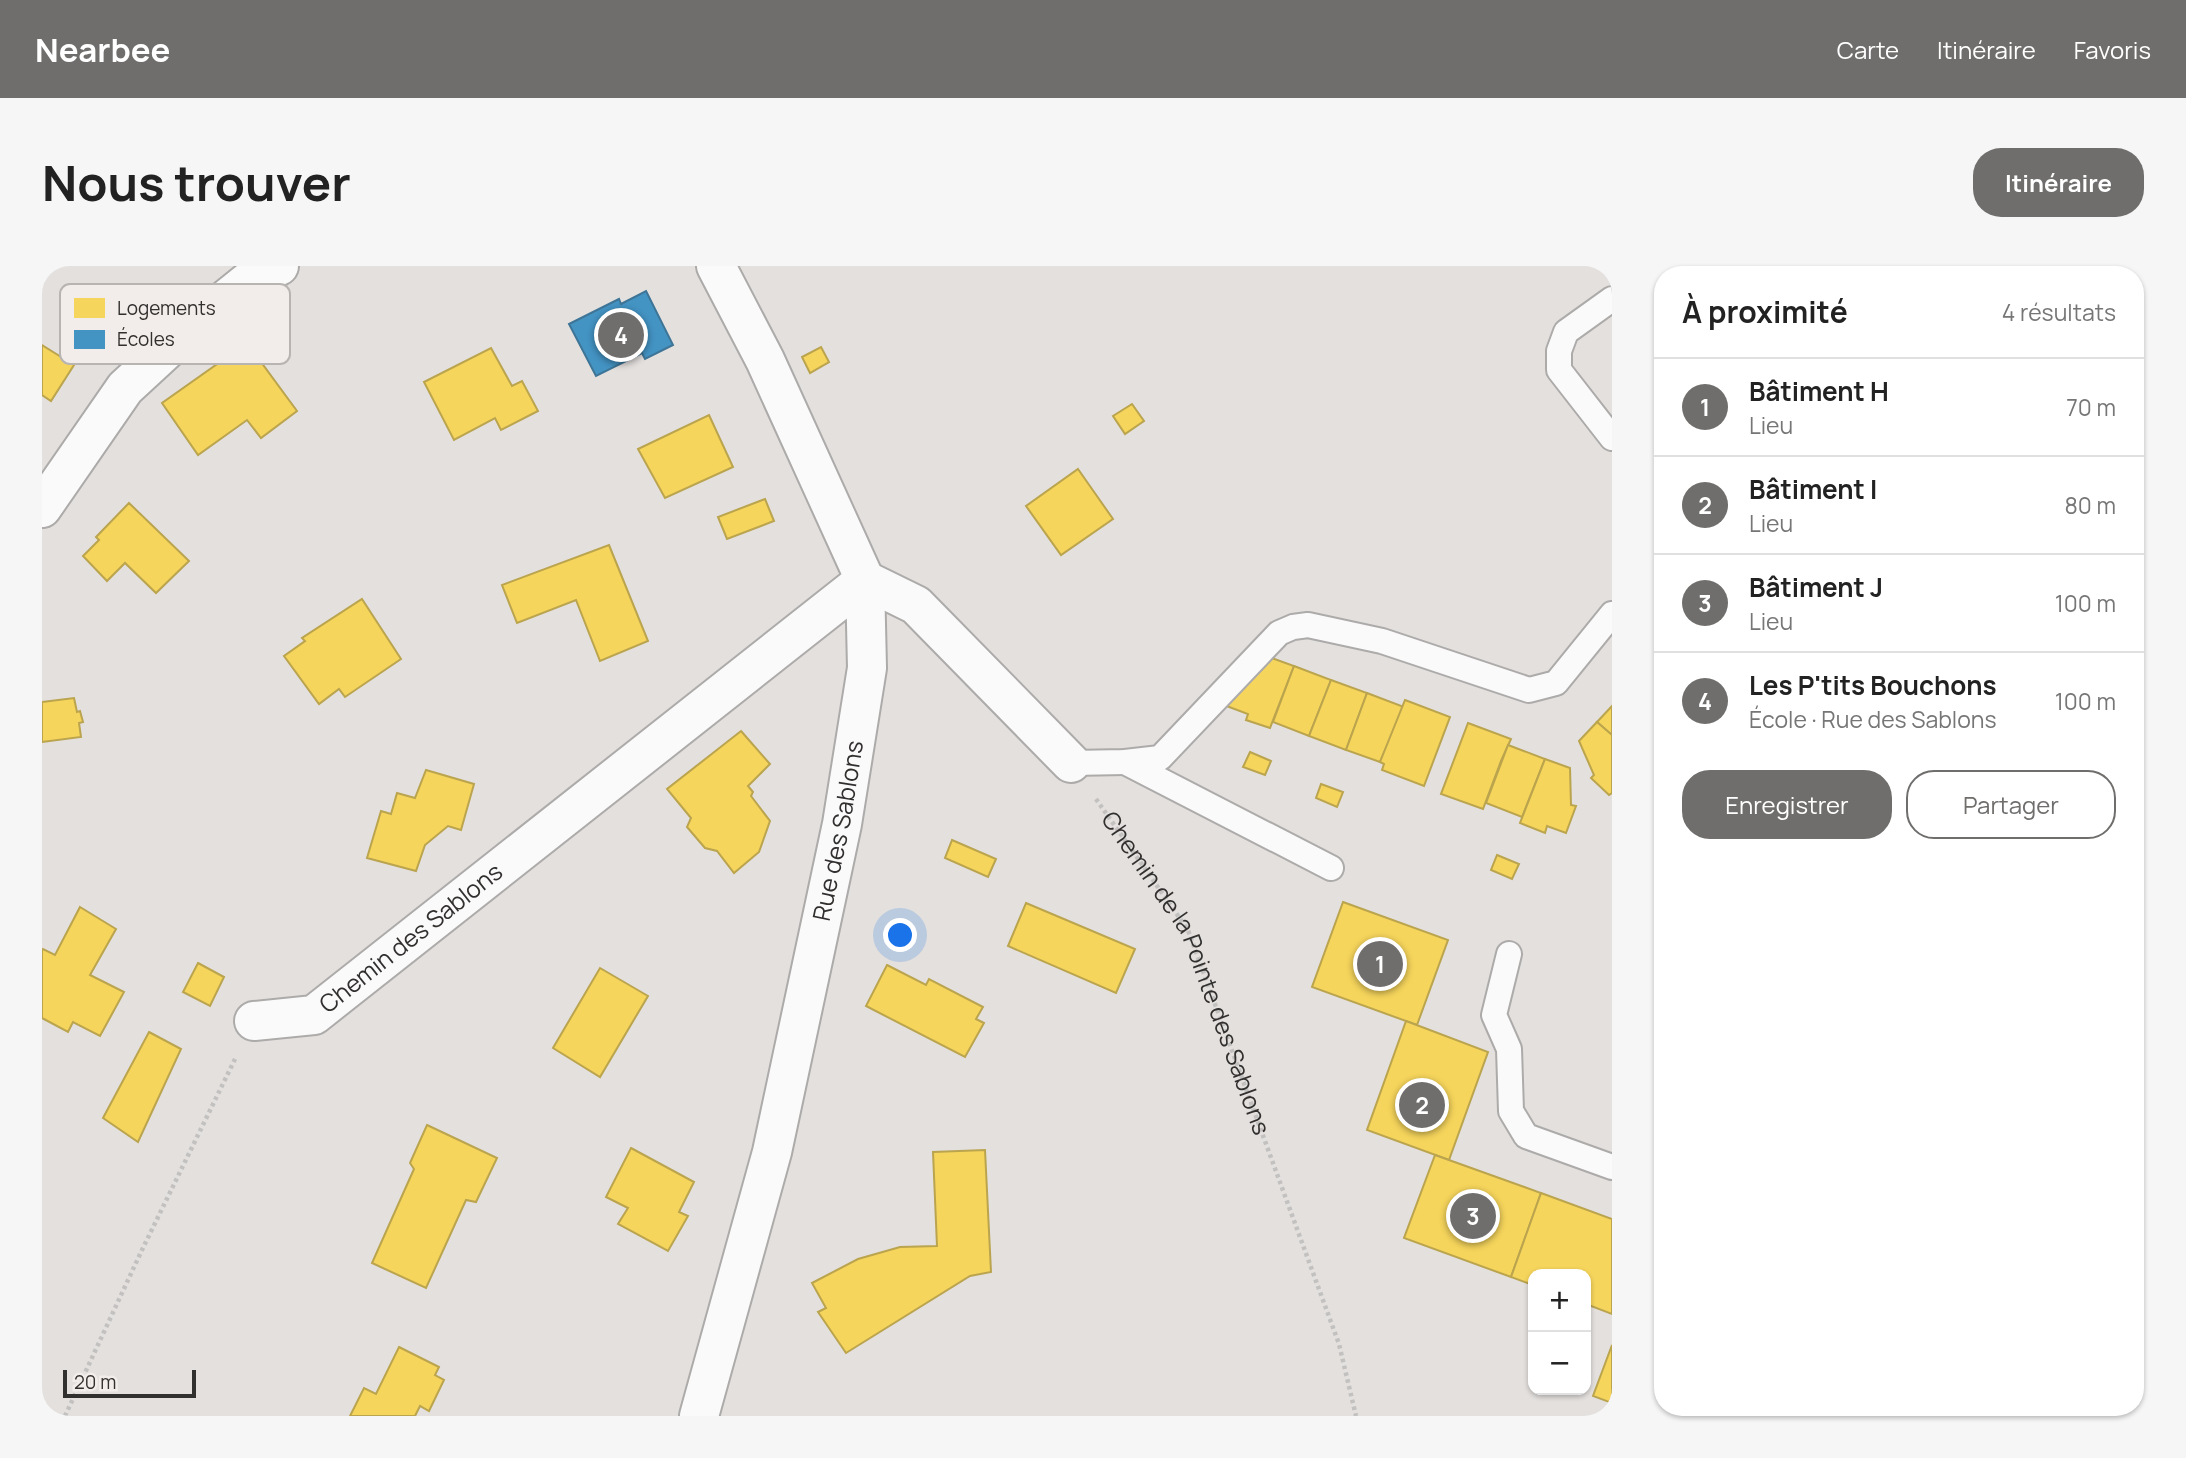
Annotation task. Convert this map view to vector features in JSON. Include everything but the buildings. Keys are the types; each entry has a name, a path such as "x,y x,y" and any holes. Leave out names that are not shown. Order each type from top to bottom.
{"street":[{"path":"245,284 255,276 279,266"},
{"name":"Rue des Sablons","path":"699,1416 772,1152 842,824 867,668 865,580 765,360 716,266"},
{"path":"42,508 125,388 151,364"},
{"path":"865,580 916,605 1071,763"},
{"name":"Chemin des Sablons","path":"254,1021 314,1015 865,580"}],"lane":[{"path":"1612,299 1566,332 1559,351 1559,370 1612,438"},
{"path":"1071,763 1160,758 1279,633 1293,628 1308,625 1382,641 1529,690 1556,683 1612,614"},
{"path":"1125,762 1331,868"},
{"path":"1509,954 1494,1015 1509,1049 1511,1111 1526,1136 1612,1167"}],"path":[{"name":"Chemin de la Pointe des Sablons","path":"1071,763 1188,930 1339,1344 1356,1416"},
{"path":"65,1416 254,1021"}],"place":[{"name":"Les P'tits Bouchons","path":"621,335"},
{"name":"Bâtiment H","path":"1380,964"},
{"name":"Bâtiment I","path":"1422,1105"},
{"name":"Bâtiment J","path":"1473,1216"}]}
